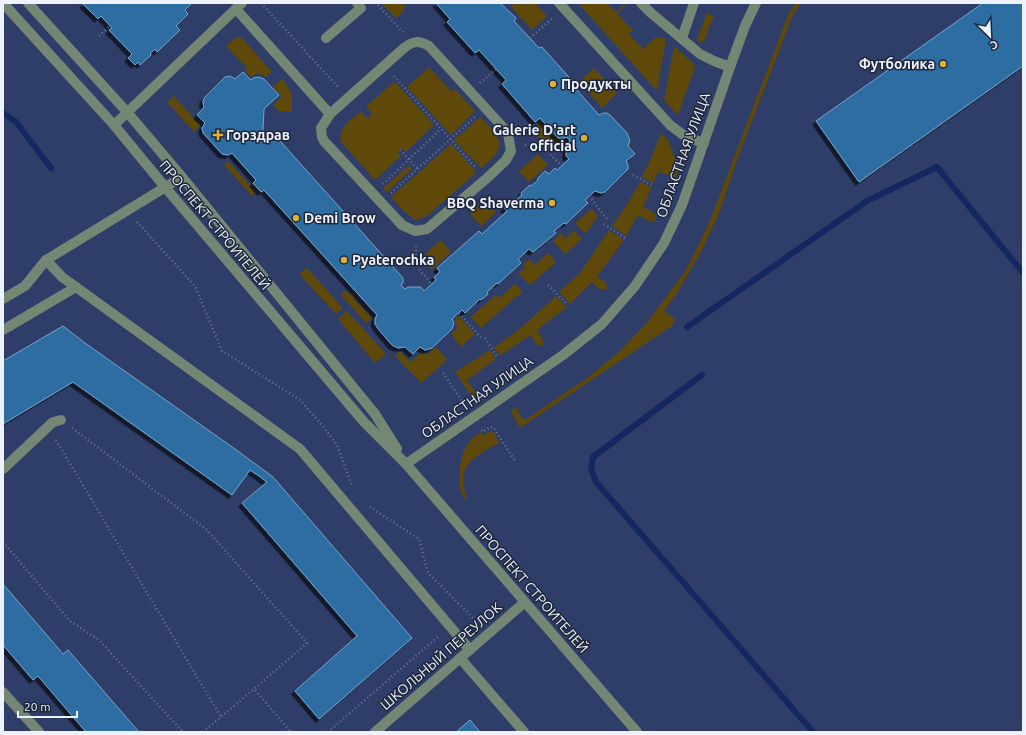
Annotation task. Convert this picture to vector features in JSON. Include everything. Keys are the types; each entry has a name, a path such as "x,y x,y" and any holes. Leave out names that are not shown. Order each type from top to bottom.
{"street":[{"name":"ПРОСПЕКТ СТРОИТЕЛЕЙ","path":"3,3 114,125 364,422 406,464 637,732"},
{"name":"ПРОСПЕКТ СТРОИТЕЛЕЙ","path":"28,3 127,112 182,177 375,414 406,464"},
{"path":"326,38 361,8 357,3"},
{"path":"641,3 700,54 730,67"},
{"path":"682,38 694,3"},
{"name":"ОБЛАСТНАЯ УЛИЦА","path":"406,464 563,355 602,324 635,286 664,243 682,205 745,26 756,3"},
{"path":"114,125 239,6 330,114"},
{"path":"562,6 670,125 686,137 704,143"},
{"path":"412,42 421,42 429,46 508,133 511,151 506,160 486,179 426,229 415,231 402,225 324,141 322,137 320,128 330,114 384,66 412,42"},
{"path":"3,299 25,286 46,260 182,177"},
{"path":"46,260 62,277 300,449 470,650"},
{"path":"3,330 76,287"},
{"path":"3,469 53,422 61,420"},
{"name":"ШКОЛЬНЫЙ ПЕРЕУЛОК","path":"375,732 525,602"},
{"path":"460,658 524,732"},
{"path":"3,692 39,732"}],"path":[{"path":"261,3 330,78"},
{"path":"378,5 395,23"},
{"path":"530,38 562,6"},
{"path":"100,36 110,26"},
{"path":"384,66 486,179"},
{"path":"471,91 496,69"},
{"path":"381,202 451,140 485,107"},
{"path":"373,193 441,129"},
{"path":"510,143 539,146 552,155 562,166"},
{"path":"400,150 418,169"},
{"path":"633,175 653,185"},
{"path":"589,196 607,219"},
{"path":"127,211 196,286 222,351 300,400 322,425 338,445 353,490"},
{"path":"604,224 625,238"},
{"path":"415,231 416,258 420,271 432,284"},
{"path":"548,285 568,305"},
{"path":"459,313 484,339 498,358"},
{"path":"443,373 464,404"},
{"path":"61,420 207,530 307,643 203,732"},
{"path":"48,427 221,717"},
{"path":"482,430 483,432 490,427 493,427 515,461"},
{"path":"368,506 419,539 428,573 489,633"},
{"path":"3,542 70,621 99,640 183,732"},
{"path":"328,732 450,626"},
{"path":"254,689 291,732"}],"shaded area":[{"path":"381,3 405,3 404,11 396,18"},
{"path":"515,3 535,3 547,16 532,30 511,7"},
{"path":"578,3 607,3 616,12 626,3 626,5 617,14 633,30 628,33 643,49 655,38 661,37 666,39 657,91"},
{"path":"795,3 801,3 792,17 737,160 720,211 701,252 679,290 664,311 675,319 672,326 520,428 512,414 512,410 516,407 521,417 525,420 591,375 620,351 648,321 686,270 709,223 788,15"},
{"path":"707,13 714,16 704,41 700,43 697,40"},
{"path":"238,37 242,38 272,72 265,77 258,74 251,77 245,71 247,68 226,46"},
{"path":"674,46 694,64 695,67 678,115 664,100"},
{"path":"429,67 451,91 455,89 475,111 451,135 407,87"},
{"path":"594,68 617,93 602,108 579,82"},
{"path":"282,79 291,94 292,111 279,111 273,105 282,96 273,87"},
{"path":"394,82 434,125 406,152 402,148 398,152 401,156 375,180 342,143 340,138 343,129 349,121 361,111 367,118 372,114 366,106"},
{"path":"174,96 200,125 194,132 167,102"},
{"path":"480,117 497,136 500,145 494,155 481,168 454,140"},
{"path":"540,122 559,140 549,149 531,130"},
{"path":"661,133 668,140 679,169 676,177 658,172 653,183 642,177"},
{"path":"451,144 476,173 427,216 416,220 407,214 391,197"},
{"path":"538,154 548,165 529,182 519,171"},
{"path":"228,161 256,192 252,196 224,165"},
{"path":"409,165 412,169 387,192 383,188"},
{"path":"640,182 652,187 643,207 653,212 656,219 654,221 649,221 638,215 626,236 612,226"},
{"path":"485,200 496,212 481,226 470,214"},
{"path":"592,209 598,216 585,234 575,223"},
{"path":"574,230 582,239 565,254 553,241 561,233 565,238"},
{"path":"609,230 624,240 597,276 606,283 607,289 601,289 592,282 570,304 559,292 579,274"},
{"path":"441,240 451,252 432,270 421,258"},
{"path":"548,253 556,262 530,285 518,273 525,268 523,265 529,259 535,265"},
{"path":"307,268 343,308 336,314 299,274"},
{"path":"515,284 523,291 481,328 471,317 496,295 499,298"},
{"path":"346,290 350,295 353,293 356,295 353,298 372,318 366,323 341,295"},
{"path":"556,296 567,307 537,330 543,340 543,345 537,345 530,335 500,356 494,348 523,326"},
{"path":"347,311 386,354 375,363 338,319"},
{"path":"459,316 475,334 461,347 451,334 458,327 455,320"},
{"path":"436,347 447,360 421,383 395,356 400,351 410,362 422,352 426,353 427,355"},
{"path":"490,350 496,359 467,380 477,395 473,398 455,372"},
{"path":"490,431 493,432 500,443 480,454 467,466 463,477 467,501 462,495 459,483 462,456 473,437 481,432 483,435"}],"building":[{"path":"192,3 185,10 188,14 176,26 180,30 157,52 155,49 140,65 138,62 135,65 128,58 132,54 109,30 112,28 101,16 98,19 83,4"},
{"path":"436,3 500,3 516,18 514,21 539,48 542,47 577,86 576,89 599,115 607,113 627,133 630,141 628,146 635,154 626,161 628,169 605,192 601,193 595,191 585,200 588,203 566,224 564,223 554,231 556,233 533,252 529,249 518,259 521,263 487,292 488,294 481,300 480,299 465,313 462,310 452,319 454,323 452,329 432,348 425,350 420,347 413,354 405,347 398,348 392,345 375,324 377,315 264,190 261,192 253,183 256,180 232,153 228,155 222,154 203,133 202,128 205,123 197,115 204,107 204,98 225,77 230,76 235,79 243,72 251,80 259,77 264,79 279,95 264,109 263,130 266,133 272,132 403,278 403,283 401,285 405,289 408,287 421,287 424,291 436,280 434,277 440,272 437,268 479,231 482,234 507,211 504,208 514,199 516,200 522,195 521,193 538,180 537,179 545,171 549,174 555,168 557,170 569,159 566,156 567,143 570,141 567,137 558,138 540,118 535,122 502,84 506,80 479,50 475,53 447,22 450,19"},
{"path":"983,3 1023,3 1023,66 859,182 816,121"},
{"path":"63,326 273,477 412,638 319,719 295,691 357,636 242,503 267,482 250,470 232,495 73,382 3,424 3,361"},
{"path":"3,584 63,654 68,650 139,732 86,732 38,676 33,680 3,645"},
{"path":"470,720 480,732 456,732"}],"waterway":[{"path":"3,113 16,122 51,168"},
{"path":"687,327 867,201 937,167 1023,273"},
{"path":"702,375 593,457 591,469 596,482 813,732"}],"place":[{"name":"Футболика","path":"943,64"},
{"name":"Продукты","path":"553,84"},
{"name":"Горздрав","path":"218,135"},
{"name":"Galerie D'art official","path":"584,138"},
{"name":"BBQ Shaverma","path":"552,203"},
{"name":"Demi Brow","path":"296,218"},
{"name":"Pyaterochka","path":"344,260"}]}
